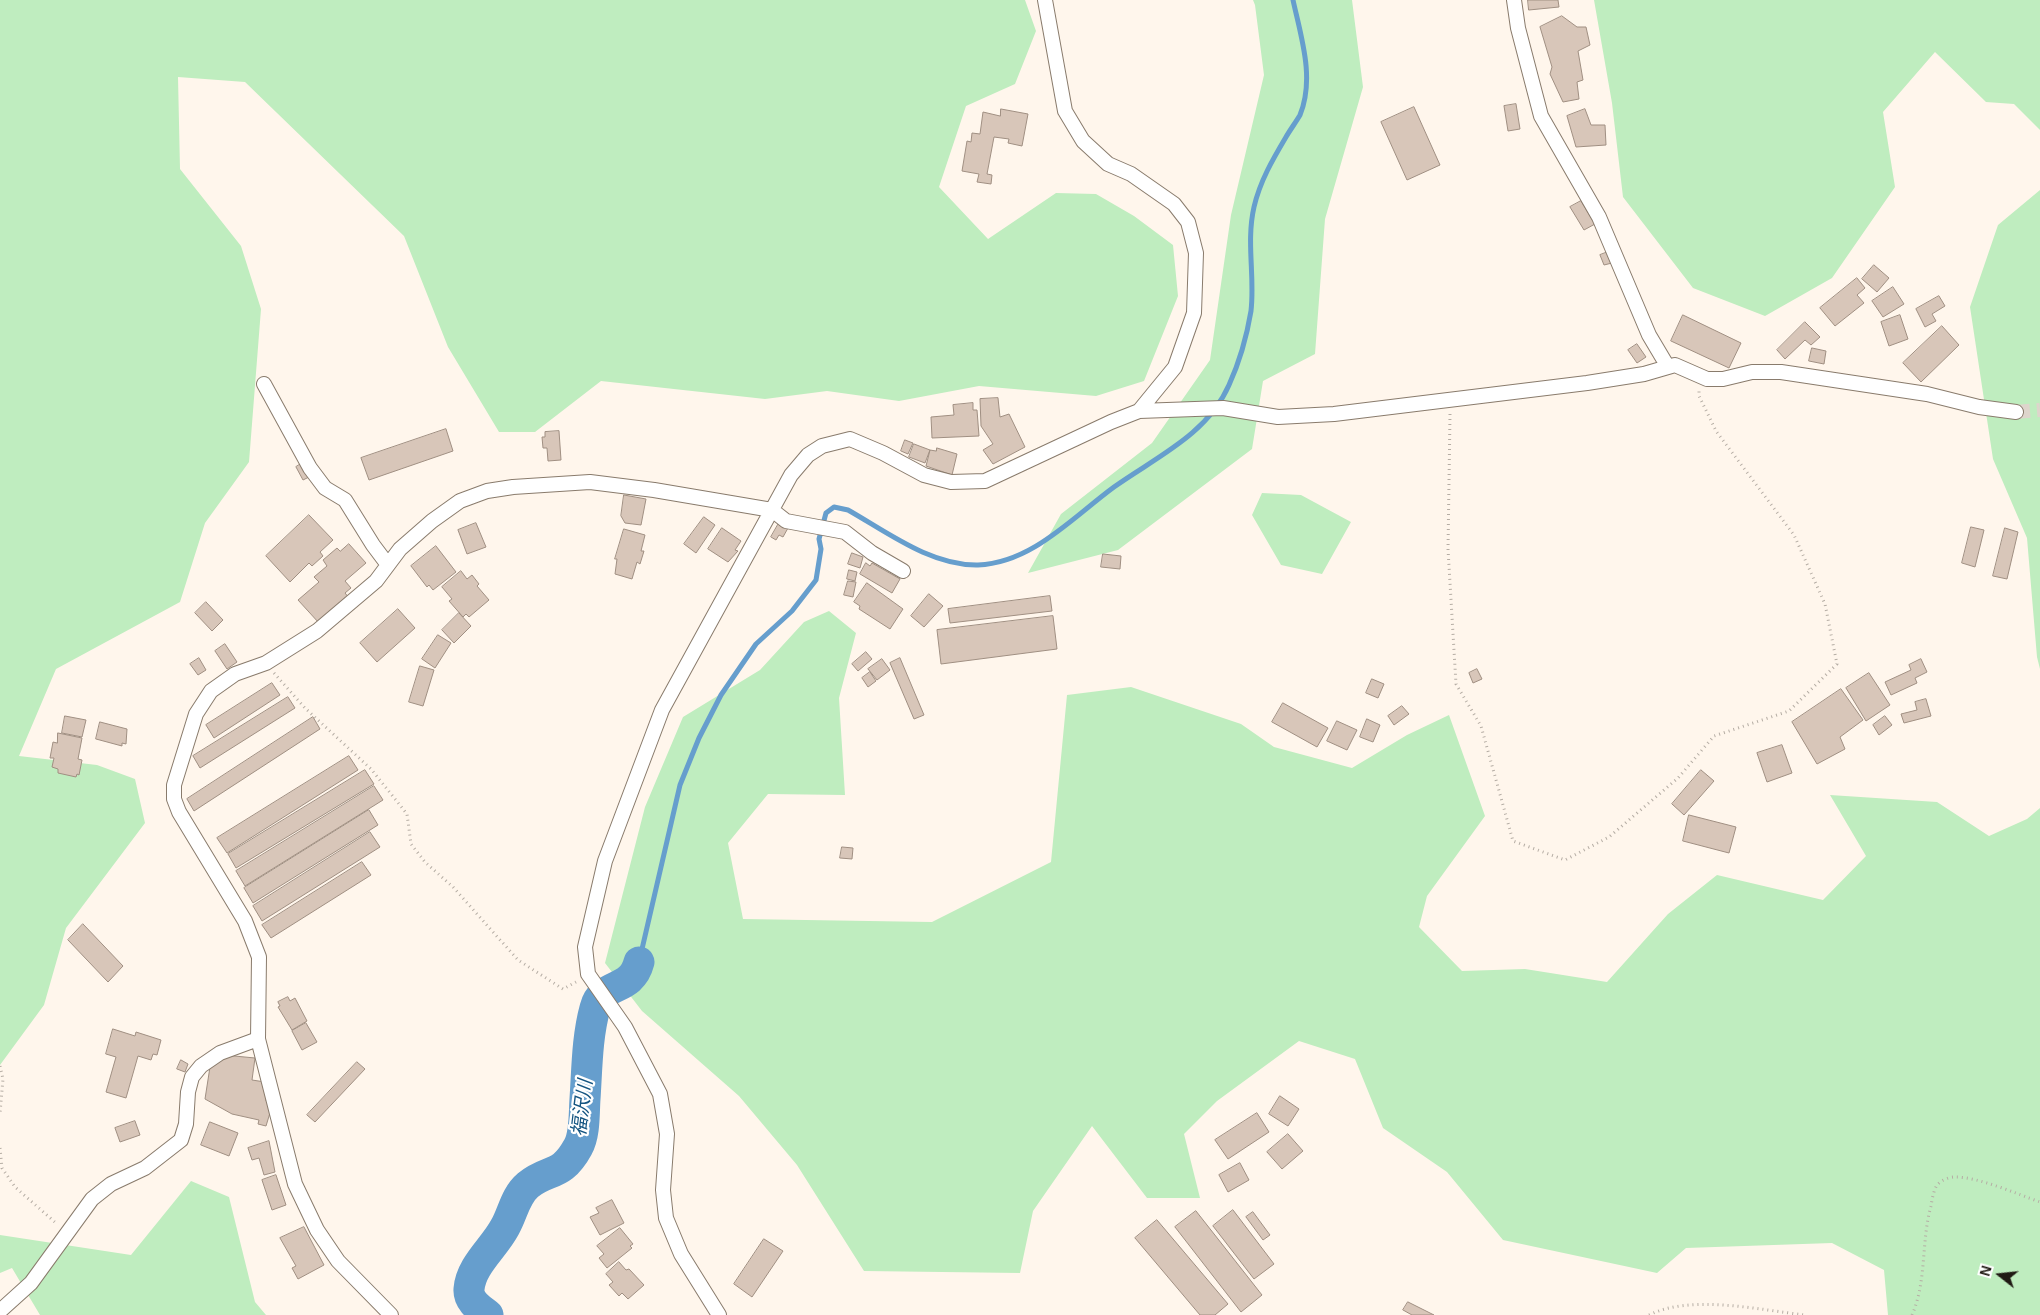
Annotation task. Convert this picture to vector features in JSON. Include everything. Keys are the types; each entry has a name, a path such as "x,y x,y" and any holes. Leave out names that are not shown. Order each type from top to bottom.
{"street":[{"path":"1045,0 1065,111 1083,141 1108,164 1131,174 1174,204 1188,222 1196,253 1194,313 1175,367 1139,411"},
{"path":"1514,0 1518,28 1542,116 1599,217 1649,335 1668,367"},
{"path":"719,1315 681,1254 666,1218 663,1190 667,1134 660,1094 625,1027 588,974 585,947 605,861 662,710 791,474 808,454 822,446 850,439 883,453 924,476 951,482 985,481 1110,422 1139,411 1223,408 1278,417 1334,414 1587,383 1644,374 1675,365 1707,378 1723,379 1752,372 1781,372 1927,394 1979,407 2016,412"},
{"path":"264,384 310,468 325,488 345,500 388,565"},
{"path":"391,1315 338,1261 317,1230 295,1184 258,1039 259,957 245,921 179,812 174,799 174,785 196,714 211,691 235,674 266,663 317,631 376,581 400,549 432,521 460,501 487,491 513,487 590,482 654,490 772,510 786,521 845,532 872,553 904,571"},
{"path":"0,1311 31,1283 92,1199 111,1184 145,1168 181,1140 189,1109 188,1092 192,1077 201,1066 220,1053 258,1039"}],"path":[{"path":"1448,399 1451,425 1448,549 1456,684 1481,726 1514,841 1565,860 1609,838 1678,778 1714,736 1789,710 1837,664 1825,604 1794,535 1716,432 1699,396 1698,375"},
{"path":"266,663 305,708 371,769 407,814 411,844 437,874 453,886 518,960 563,989 588,974"},
{"path":"0,1066 3,1078 0,1113"},
{"path":"0,1148 2,1168 15,1188 68,1233"},
{"path":"1912,1315 1916,1306 1922,1273 1925,1228 1936,1186 1943,1180 1956,1177 1990,1185 2040,1202"},
{"path":"1649,1315 1658,1310 1689,1304 1806,1315"}],"green space":[{"path":"0,0 1025,0 1036,31 1015,84 966,106 939,187 988,239 1056,193 1096,194 1134,216 1173,245 1178,296 1144,381 1096,396 979,386 899,401 827,391 765,399 601,381 535,432 499,432 448,347 404,236 245,82 178,77 180,169 241,246 261,309 249,462 205,523 180,602 56,669 19,756 97,765 135,779 145,823 66,928 44,1005 0,1065"},
{"path":"1253,0 1352,0 1363,87 1325,219 1315,354 1263,381 1252,449 1118,550 1028,573 1061,514 1152,443 1210,360 1231,215 1264,75"},
{"path":"1594,0 2040,0 2040,130 2014,104 1986,102 1935,52 1883,112 1895,187 1832,278 1765,316 1693,288 1623,197 1612,103"},
{"path":"2040,190 2040,669 2037,657 2027,538 1993,459 1970,307 1998,225"},
{"path":"1262,493 1301,495 1351,522 1322,574 1281,565 1252,515"},
{"path":"829,611 856,633 839,698 845,795 768,794 728,843 743,919 932,922 1051,862 1067,695 1131,687 1241,724 1274,747 1352,768 1407,735 1449,715 1485,816 1427,896 1419,927 1462,971 1525,969 1607,982 1668,914 1717,875 1823,900 1866,856 1830,795 1937,802 1989,836 2027,819 2040,808 2040,1315 1888,1315 1884,1270 1832,1243 1686,1248 1657,1273 1503,1240 1447,1172 1383,1128 1355,1059 1299,1041 1217,1101 1184,1134 1200,1198 1147,1198 1092,1126 1033,1211 1020,1273 864,1271 797,1165 739,1096 642,1011 605,963 645,807 683,717 760,670 804,622"},
{"path":"191,1181 229,1197 255,1302 266,1315 40,1315 12,1268 0,1273 0,1235 131,1255"}],"building":[{"path":"1528,0 1558,0 1559,7 1529,10"},
{"path":"1562,16 1577,27 1586,27 1590,45 1578,51 1583,80 1577,82 1579,99 1563,102 1550,74 1552,67 1540,27"},
{"path":"1516,104 1520,129 1508,131 1504,106"},
{"path":"1414,107 1440,165 1407,180 1381,122"},
{"path":"1001,109 1028,114 1022,146 1008,143 1009,139 994,137 987,174 992,175 991,184 977,182 979,174 962,171 967,141 971,142 972,133 980,134 983,112 1000,116"},
{"path":"1585,109 1591,125 1605,125 1606,145 1576,147 1567,116"},
{"path":"1581,201 1595,224 1584,230 1570,207"},
{"path":"1608,252 1612,263 1604,265 1600,255"},
{"path":"1874,265 1889,278 1877,292 1862,279"},
{"path":"1857,278 1865,288 1857,295 1864,303 1835,326 1820,308"},
{"path":"1893,287 1904,304 1883,317 1872,301"},
{"path":"1939,296 1945,306 1932,314 1936,321 1925,327 1916,309"},
{"path":"1683,315 1741,343 1729,368 1671,341"},
{"path":"1900,315 1908,339 1889,346 1881,322"},
{"path":"1805,322 1820,337 1811,345 1805,340 1785,359 1777,350"},
{"path":"1942,326 1959,345 1921,382 1903,363"},
{"path":"1637,344 1646,357 1637,363 1628,350"},
{"path":"1812,348 1826,351 1824,364 1809,361"},
{"path":"998,398 1000,417 1009,414 1025,447 993,464 983,450 993,444 981,426 980,399"},
{"path":"973,403 973,410 977,410 979,436 932,438 931,417 954,415 953,405"},
{"path":"446,429 453,451 369,480 361,458"},
{"path":"559,431 561,460 548,461 547,448 543,448 542,437 545,437 545,432"},
{"path":"905,440 913,443 908,454 901,451"},
{"path":"914,444 930,450 925,463 909,457"},
{"path":"937,448 957,454 952,475 926,466 930,450 936,451"},
{"path":"304,462 311,476 303,480 296,467"},
{"path":"624,495 646,499 641,525 625,523 621,516"},
{"path":"309,515 333,540 320,552 323,556 312,566 309,563 290,582 266,556"},
{"path":"704,517 715,525 696,553 684,544"},
{"path":"476,523 486,547 467,554 458,530"},
{"path":"779,523 788,528 783,537 779,535 776,540 771,537"},
{"path":"1971,527 1984,530 1975,567 1962,563"},
{"path":"722,528 741,541 735,550 738,551 728,562 708,549"},
{"path":"2005,528 2018,532 2007,579 1993,576"},
{"path":"624,529 645,535 641,551 644,551 640,564 637,562 632,579 615,574 617,559 615,559"},
{"path":"349,544 366,563 345,581 351,588 345,593 350,599 319,623 298,600 319,582 314,577 327,566 323,560 337,548 340,551"},
{"path":"436,546 456,572 433,590 429,585 427,587 411,566"},
{"path":"852,553 863,557 860,568 848,564"},
{"path":"1103,554 1121,556 1120,569 1101,567"},
{"path":"866,563 870,566 872,563 900,579 892,593 860,574"},
{"path":"849,570 857,572 855,581 847,579"},
{"path":"461,571 467,579 472,575 479,584 477,586 489,600 469,617 466,614 463,617 449,601 452,599 442,587"},
{"path":"848,581 856,582 853,597 844,595"},
{"path":"867,583 903,609 890,629 859,609 860,606 854,602"},
{"path":"929,594 943,606 924,627 911,616"},
{"path":"1050,596 1052,611 950,623 948,609"},
{"path":"206,602 223,620 212,631 195,613"},
{"path":"398,609 415,628 377,662 360,643"},
{"path":"459,613 471,626 454,643 442,630"},
{"path":"1053,616 1057,649 941,664 937,630"},
{"path":"438,635 451,643 435,668 422,659"},
{"path":"225,644 237,662 227,669 215,651"},
{"path":"866,652 872,659 858,671 852,664"},
{"path":"199,658 206,670 198,675 190,664"},
{"path":"900,658 924,715 914,719 890,663"},
{"path":"882,659 890,670 877,680 868,669"},
{"path":"1921,659 1927,672 1915,678 1917,683 1891,695 1885,682 1911,670 1909,665"},
{"path":"420,666 434,670 423,706 409,702"},
{"path":"1477,669 1482,679 1473,683 1469,673"},
{"path":"870,672 876,681 868,687 862,678"},
{"path":"1869,673 1890,705 1866,721 1846,688"},
{"path":"1372,679 1384,684 1378,698 1366,693"},
{"path":"272,683 280,695 214,738 206,725"},
{"path":"1841,689 1863,720 1840,737 1845,749 1817,764 1792,722"},
{"path":"288,697 295,708 200,768 193,756"},
{"path":"1926,699 1931,716 1904,723 1901,714 1917,710 1915,702"},
{"path":"1283,703 1328,728 1317,747 1272,722"},
{"path":"1402,706 1409,714 1394,725 1388,716"},
{"path":"65,716 86,720 82,737 62,733"},
{"path":"1885,716 1892,725 1879,735 1873,725"},
{"path":"313,717 320,729 194,811 187,799"},
{"path":"1367,719 1380,725 1373,742 1360,737"},
{"path":"1337,721 1357,730 1347,750 1327,741"},
{"path":"100,722 127,729 126,744 122,743 122,746 96,739"},
{"path":"58,733 82,738 78,759 82,760 79,775 77,774 76,777 58,773 58,769 52,767 54,758 50,758 53,742 57,743"},
{"path":"1782,745 1792,773 1767,782 1757,753"},
{"path":"349,756 358,770 227,853 217,838"},
{"path":"365,770 374,784 236,868 228,854"},
{"path":"1701,770 1714,781 1684,815 1672,804"},
{"path":"374,786 383,800 245,886 236,871"},
{"path":"369,810 378,825 253,903 244,888"},
{"path":"1689,815 1736,827 1729,853 1683,841"},
{"path":"370,832 380,847 262,921 253,906"},
{"path":"842,847 853,848 852,859 840,858"},
{"path":"362,862 371,875 271,938 262,925"},
{"path":"83,924 123,966 108,982 68,940"},
{"path":"288,997 290,1001 295,998 307,1021 292,1030 278,1007 280,1006 278,1002"},
{"path":"306,1023 317,1042 302,1050 292,1031"},
{"path":"113,1029 135,1036 136,1032 161,1040 157,1055 153,1054 151,1060 138,1056 126,1098 106,1092 116,1057 106,1054"},
{"path":"224,1055 255,1058 252,1080 265,1082 267,1090 266,1101 273,1103 266,1126 258,1124 259,1120 232,1114 205,1099 210,1067"},
{"path":"181,1060 188,1064 185,1072 177,1069"},
{"path":"357,1062 365,1069 315,1122 307,1115"},
{"path":"1280,1096 1299,1109 1288,1126 1269,1114"},
{"path":"1257,1113 1269,1132 1228,1159 1215,1140"},
{"path":"135,1121 140,1135 120,1142 115,1128"},
{"path":"210,1122 238,1133 229,1156 201,1145"},
{"path":"1288,1134 1303,1151 1282,1169 1267,1152"},
{"path":"269,1141 275,1172 264,1175 259,1158 252,1160 248,1148"},
{"path":"1240,1163 1249,1180 1228,1192 1219,1175"},
{"path":"276,1175 286,1205 272,1210 262,1180"},
{"path":"612,1200 624,1223 600,1235 590,1217 599,1213 596,1208"},
{"path":"1233,1210 1274,1264 1254,1279 1213,1226"},
{"path":"1196,1211 1262,1295 1241,1312 1175,1227"},
{"path":"1253,1212 1270,1235 1263,1240 1246,1217"},
{"path":"1157,1220 1228,1304 1215,1315 1200,1315 1135,1238"},
{"path":"304,1227 324,1265 298,1279 292,1268 296,1266 280,1238"},
{"path":"620,1228 633,1244 630,1246 632,1248 607,1268 599,1258 604,1254 597,1246"},
{"path":"764,1239 783,1251 752,1297 734,1284"},
{"path":"619,1262 626,1270 629,1269 644,1285 628,1299 622,1293 619,1296 609,1285 613,1282 606,1274"},
{"path":"1408,1302 1434,1315 1412,1315 1403,1310"}],"waterway":[{"path":"639,962 680,785 699,738 721,695 756,644 792,611 816,580 821,549 819,539 826,513 834,507 848,510 910,546 943,560 978,565 998,562 1016,556 1051,536 1114,487 1179,444 1208,418 1219,403 1229,385 1239,358 1251,311 1251,233 1254,207 1263,179 1300,115 1304,101 1306,87 1305,58 1293,0"},
{"name":"福沢川","path":"488,1315 470,1297 469,1289 474,1272 508,1222 517,1199 524,1189 535,1180 566,1164 578,1147 583,1130 589,1042 595,1008 604,994 630,978 639,962"}],"tunnel":[{"path":"2016,412 2040,410"}]}
